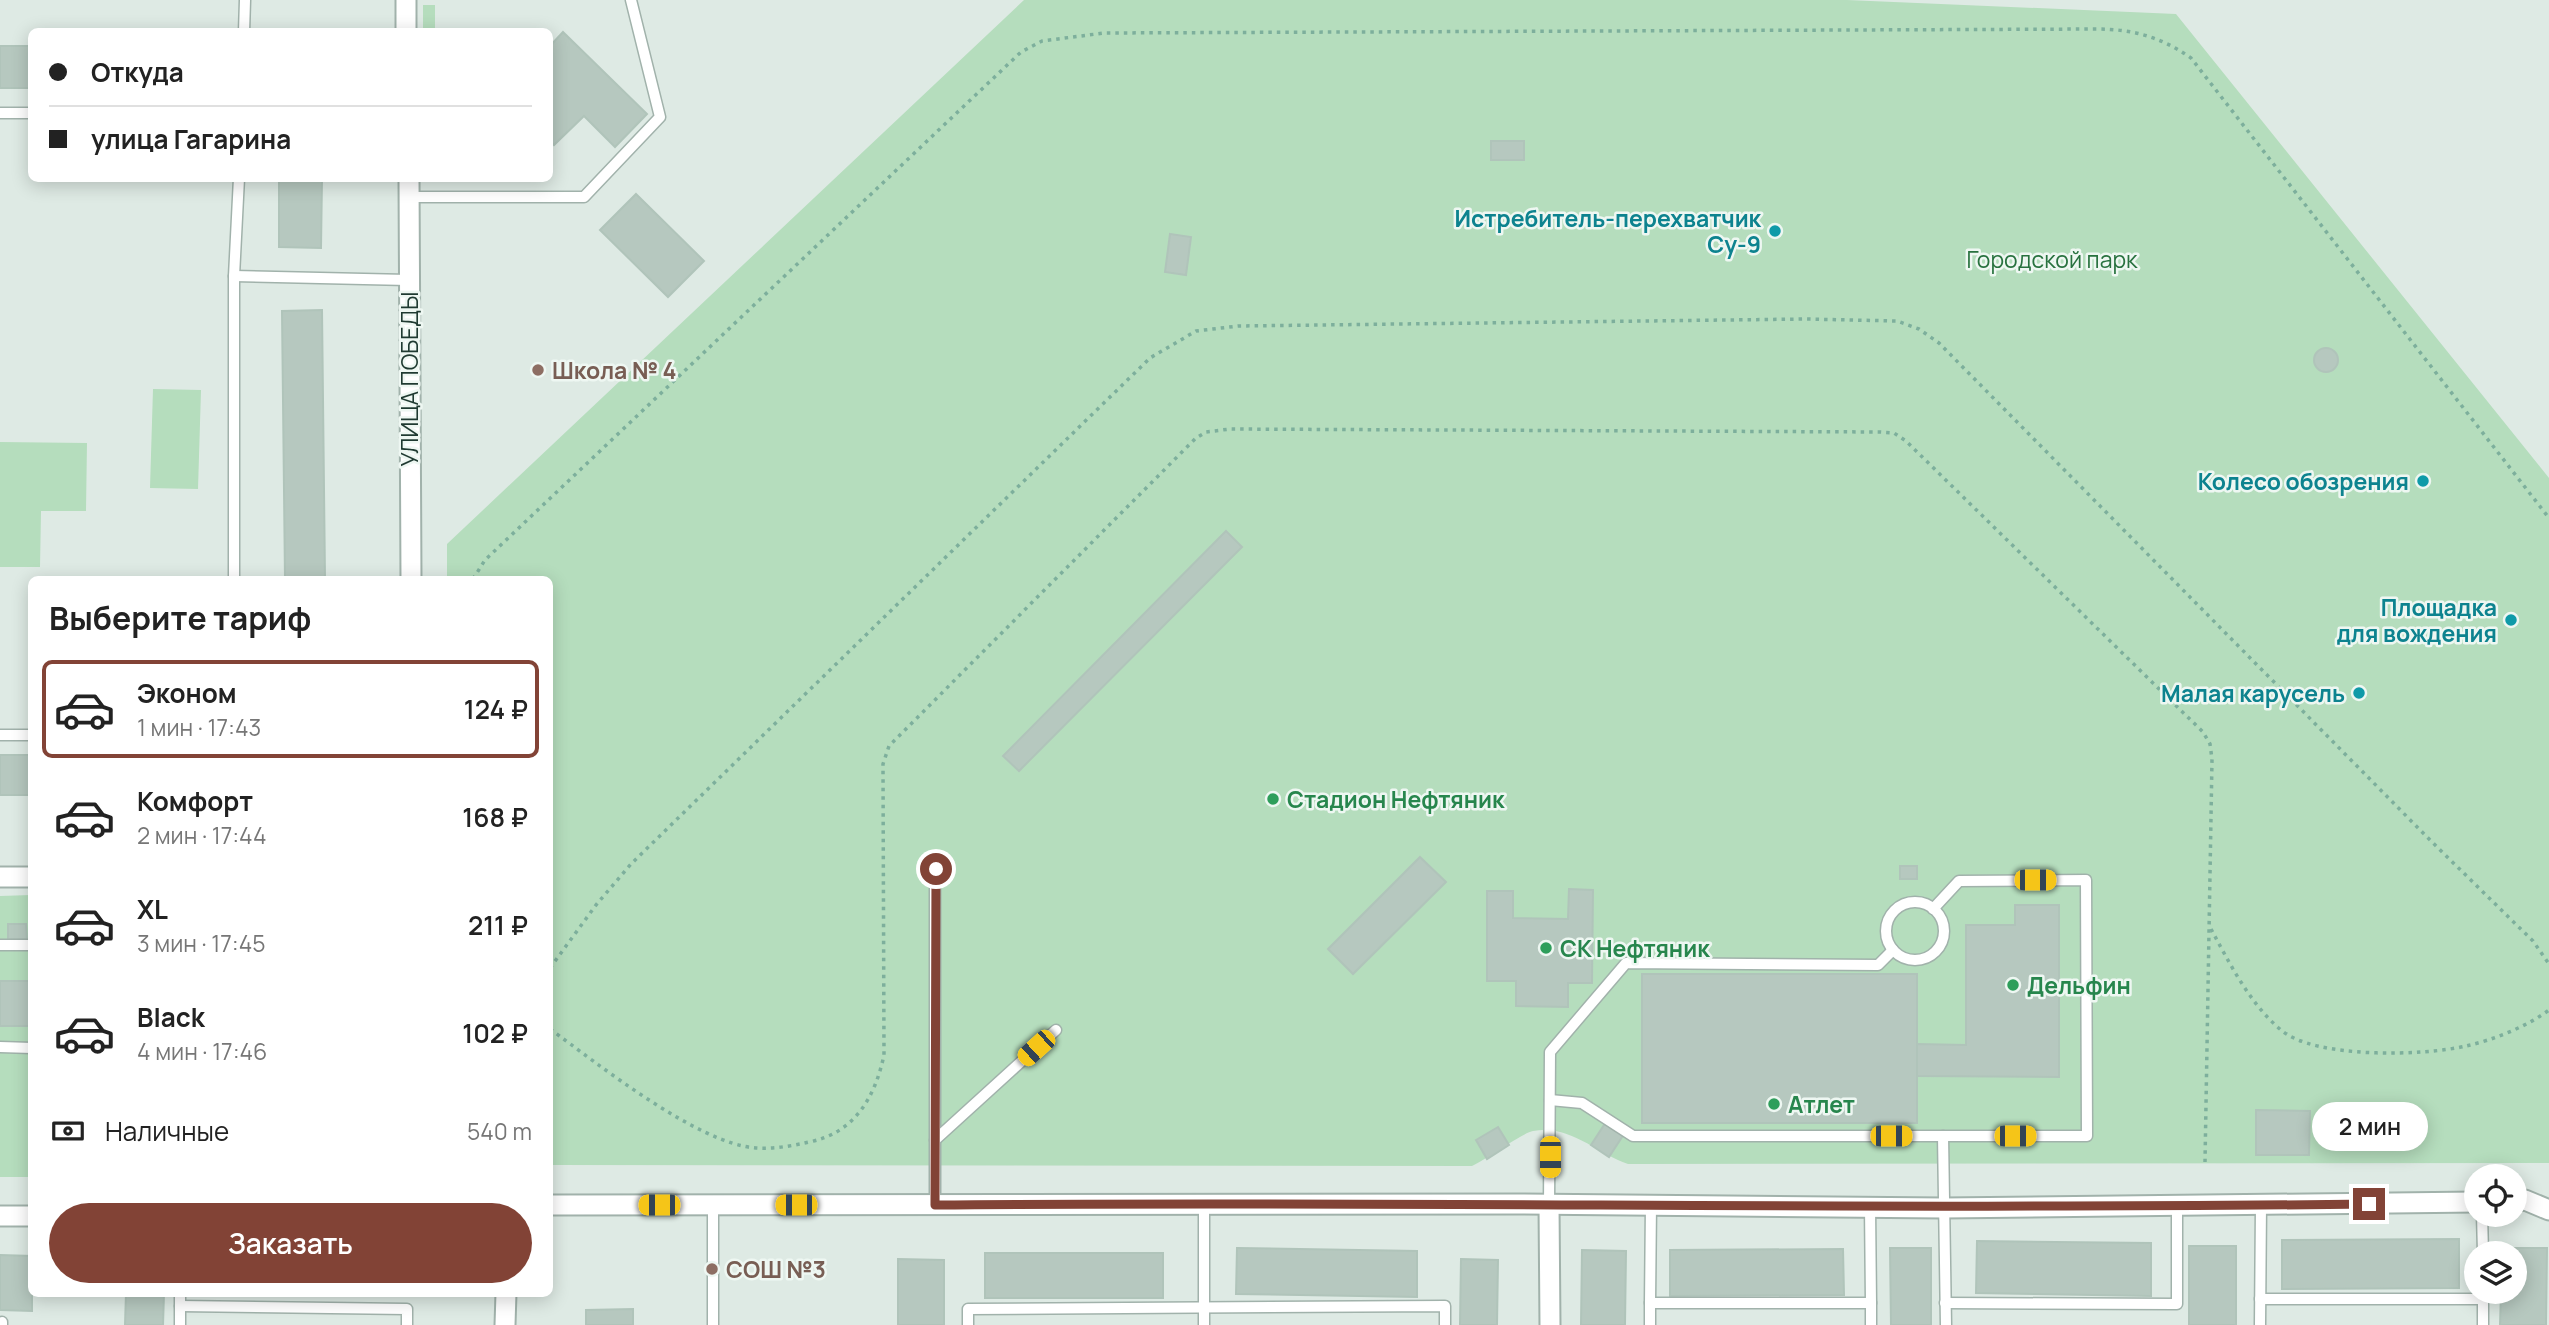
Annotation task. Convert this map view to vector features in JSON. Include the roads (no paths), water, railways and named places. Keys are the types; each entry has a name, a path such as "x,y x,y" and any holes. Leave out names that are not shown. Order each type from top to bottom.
{"street":[{"path":"405,0 406,28"},
{"name":"УЛИЦА ПОБЕДЫ","path":"409,188 411,576"},
{"path":"0,877 28,877"},
{"path":"2527,1201 2549,1210"},
{"path":"553,1205 1651,1204 1944,1208 2464,1202"},
{"path":"1549,1205 1550,1325"},
{"path":"0,1216 28,1216"},
{"path":"506,1297 506,1325"}],"lane":[{"path":"244,28 245,0"},
{"path":"409,188 584,197 660,117 631,0"},
{"path":"0,113 28,113"},
{"path":"234,576 234,276 239,182"},
{"path":"234,276 408,280"},
{"path":"0,735 28,735"},
{"path":"935,1205 936,869"},
{"path":"1550,1100 1582,1103 1633,1136 2087,1136 2086,880 1959,881 1933,909"},
{"path":"1906,904 1925,904 1933,909 1943,925 1941,943 1936,951 1928,957 1910,960 1893,950 1886,933 1891,915 1906,904"},
{"path":"0,945 28,945"},
{"path":"1549,1205 1550,1052 1626,963 1878,965 1893,950"},
{"path":"935,1140 1056,1030"},
{"path":"0,1046 28,1048"},
{"path":"1943,1136 1946,1325"},
{"path":"1204,1204 1204,1325"},
{"path":"1650,1325 1651,1204"},
{"path":"713,1205 713,1325"},
{"path":"2260,1325 2261,1205"},
{"path":"1945,1303 2177,1304 2177,1206"},
{"path":"1870,1207 1871,1325"},
{"path":"2260,1299 2464,1295"},
{"path":"180,1297 180,1325"},
{"path":"1650,1303 1871,1303"},
{"path":"2483,1304 2483,1325"},
{"path":"180,1306 407,1309 407,1325"},
{"path":"968,1325 968,1309 1445,1306 1446,1325"}],"place":[{"name":"Истребитель-перехватчик Су-9","path":"1775,231"},
{"name":"Школа № 4","path":"538,370"},
{"name":"Колесо обозрения","path":"2423,481"},
{"name":"Площадка для вождения","path":"2511,620"},
{"name":"Малая карусель","path":"2359,693"},
{"name":"Стадион Нефтяник","path":"1273,799"},
{"name":"СК Нефтяник","path":"1546,948"},
{"name":"Дельфин","path":"2013,985"},
{"name":"Атлет","path":"1774,1104"},
{"name":"СОШ №3","path":"712,1269"}],"park label":[{"name":"Городской парк","path":"2052,259"}]}
